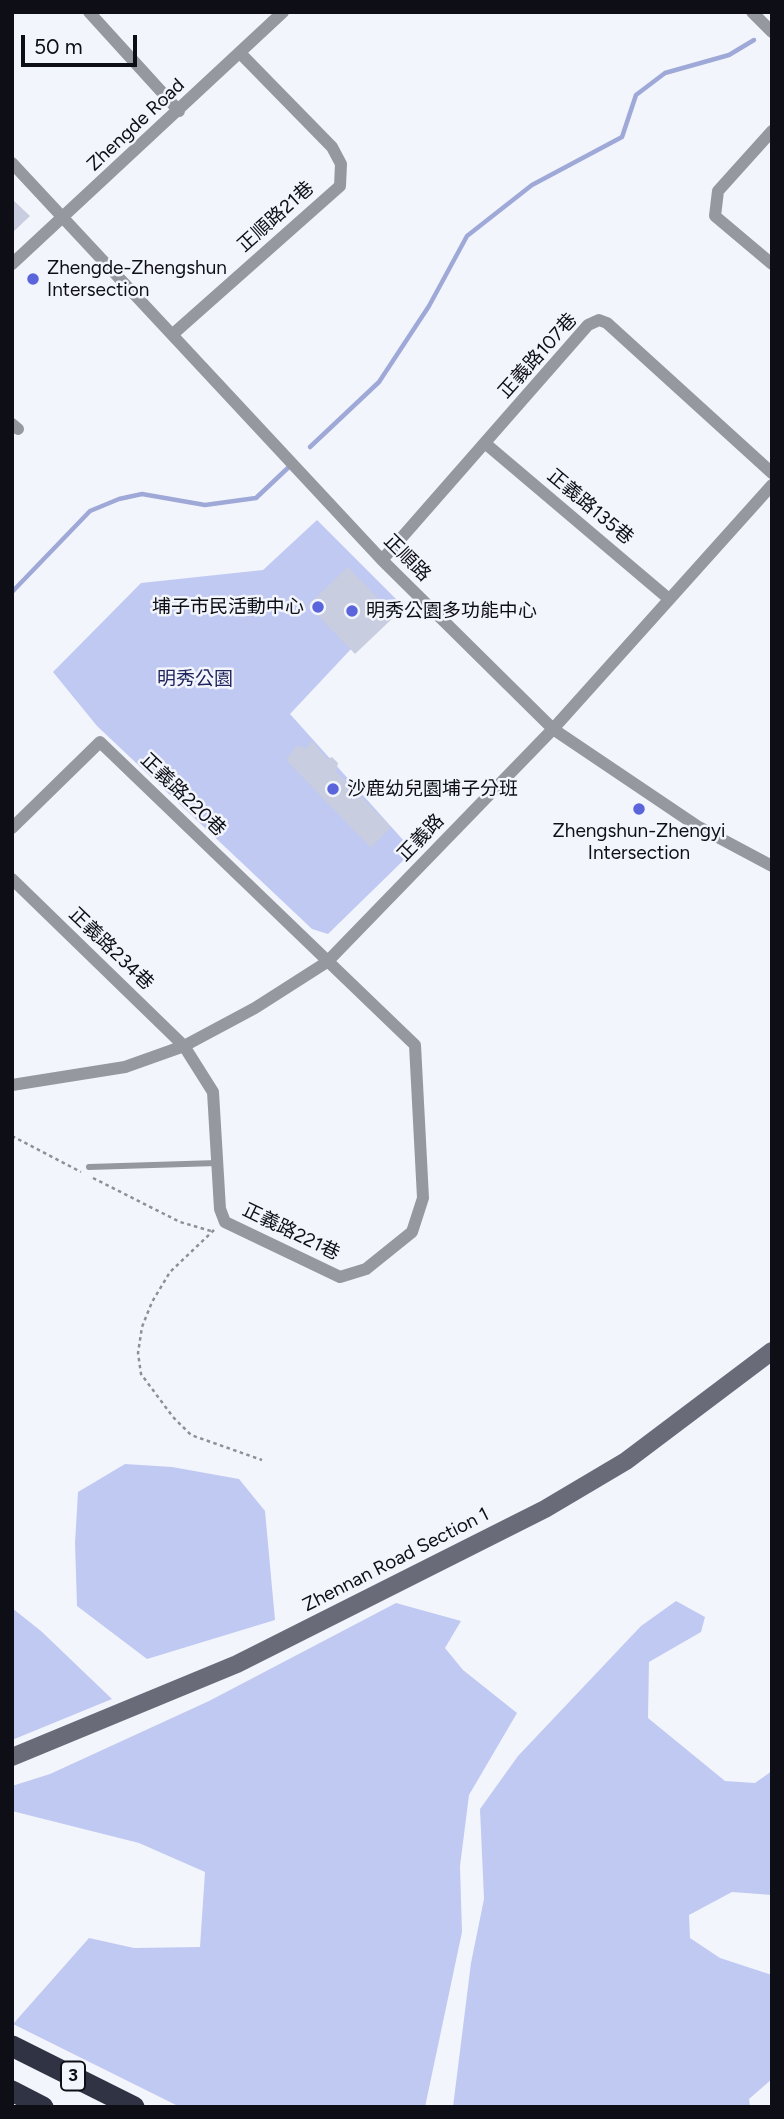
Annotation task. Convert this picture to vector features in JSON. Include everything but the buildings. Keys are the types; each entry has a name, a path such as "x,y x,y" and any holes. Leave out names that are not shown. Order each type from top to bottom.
{"highway":[{"name":"3","path":"12,2046 134,2107"},
{"name":"3","path":"12,2091 43,2107"}],"street":[{"path":"89,12 179,111"},
{"name":"Zhengde Road","path":"12,264 242,54 283,12"},
{"path":"752,12 769,23"},
{"name":"正順路21巷","path":"173,334 340,186 341,164 332,147 242,54"},
{"path":"772,131 718,191 715,216 772,264"},
{"name":"正順路","path":"12,163 382,561 553,729 697,826 772,866"},
{"name":"正義路107巷","path":"382,561 588,326 599,320 607,323 772,473"},
{"name":"正義路135巷","path":"486,444 669,599"},
{"name":"正義路","path":"12,1085 125,1067 184,1046 255,1008 327,962 553,729 772,485"},
{"name":"正義路220巷","path":"12,828 100,742 327,962"},
{"name":"正義路234巷","path":"12,879 184,1046"},
{"name":"正義路221巷","path":"184,1046 213,1092 220,1209 225,1222 340,1277 366,1269 412,1232 423,1198 415,1045 327,962"},
{"name":"Zhennan Road Section 1","path":"12,1758 237,1664 545,1509 626,1461 772,1351"}],"lane":[{"path":"89,1167 219,1163"}],"path":[{"path":"12,1136 180,1222 213,1231"},
{"path":"225,1222 170,1272 152,1302 142,1327 138,1353 141,1374 173,1417 191,1435 262,1460"}],"green space":[{"name":"明秀公園","path":"317,520 397,600 290,714 413,851 328,934 312,929 97,726 53,672 141,583 263,570"},
{"path":"125,1464 172,1467 239,1479 265,1511 275,1620 147,1659 77,1606 75,1543 78,1492"},
{"path":"676,1601 705,1617 701,1632 649,1662 648,1718 725,1781 755,1783 772,1771 772,1895 732,1892 689,1915 690,1938 720,1958 772,1975 772,2079 749,2099 750,2107 453,2107 471,1963 484,1899 480,1809 518,1756 641,1626"},
{"path":"396,1603 461,1621 445,1648 463,1670 517,1713 469,1795 460,1866 462,1932 425,2107 180,2107 13,2024 89,1938 134,1948 200,1947 205,1872 139,1843 12,1811 12,1786 50,1774 209,1701"},
{"path":"12,1608 41,1631 112,1699 12,1740"}],"waterway":[{"path":"310,447 379,382 429,306 467,236 532,185 622,137 636,95 665,73 729,55 754,40"},
{"path":"12,592 90,511 119,499 142,494 205,505 256,498 291,465"}],"place":[{"name":"Zhengde-Zhengshun Intersection","path":"33,279"},
{"name":"埔子市民活動中心","path":"318,607"},
{"name":"明秀公園多功能中心","path":"352,611"},
{"name":"沙鹿幼兒園埔子分班","path":"333,789"},
{"name":"Zhengshun-Zhengyi Intersection","path":"639,809"}]}
